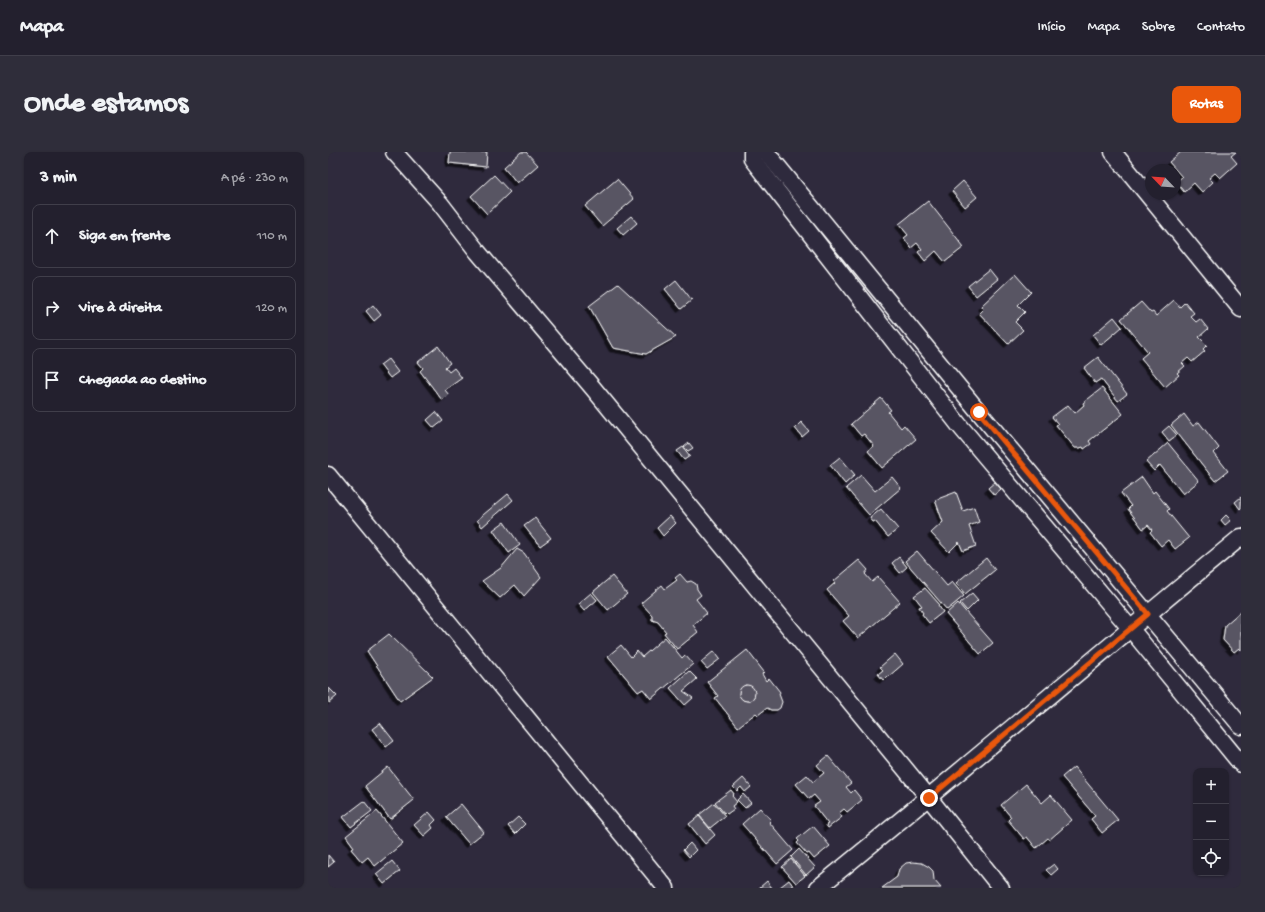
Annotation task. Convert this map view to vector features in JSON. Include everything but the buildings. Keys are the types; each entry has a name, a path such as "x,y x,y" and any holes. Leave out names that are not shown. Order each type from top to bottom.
{"street":[{"path":"394,152 440,203 477,251 598,394 1001,888"},
{"path":"752,152 752,159 959,425 1130,628 1241,764"},
{"path":"766,152 979,412 1241,726"},
{"path":"1113,152 1241,309"},
{"path":"959,425 979,412"},
{"path":"328,475 666,888"},
{"path":"818,888 929,798 1130,628 1241,537"}],"route":[{"path":"929,798 1148,614 979,412"}]}
